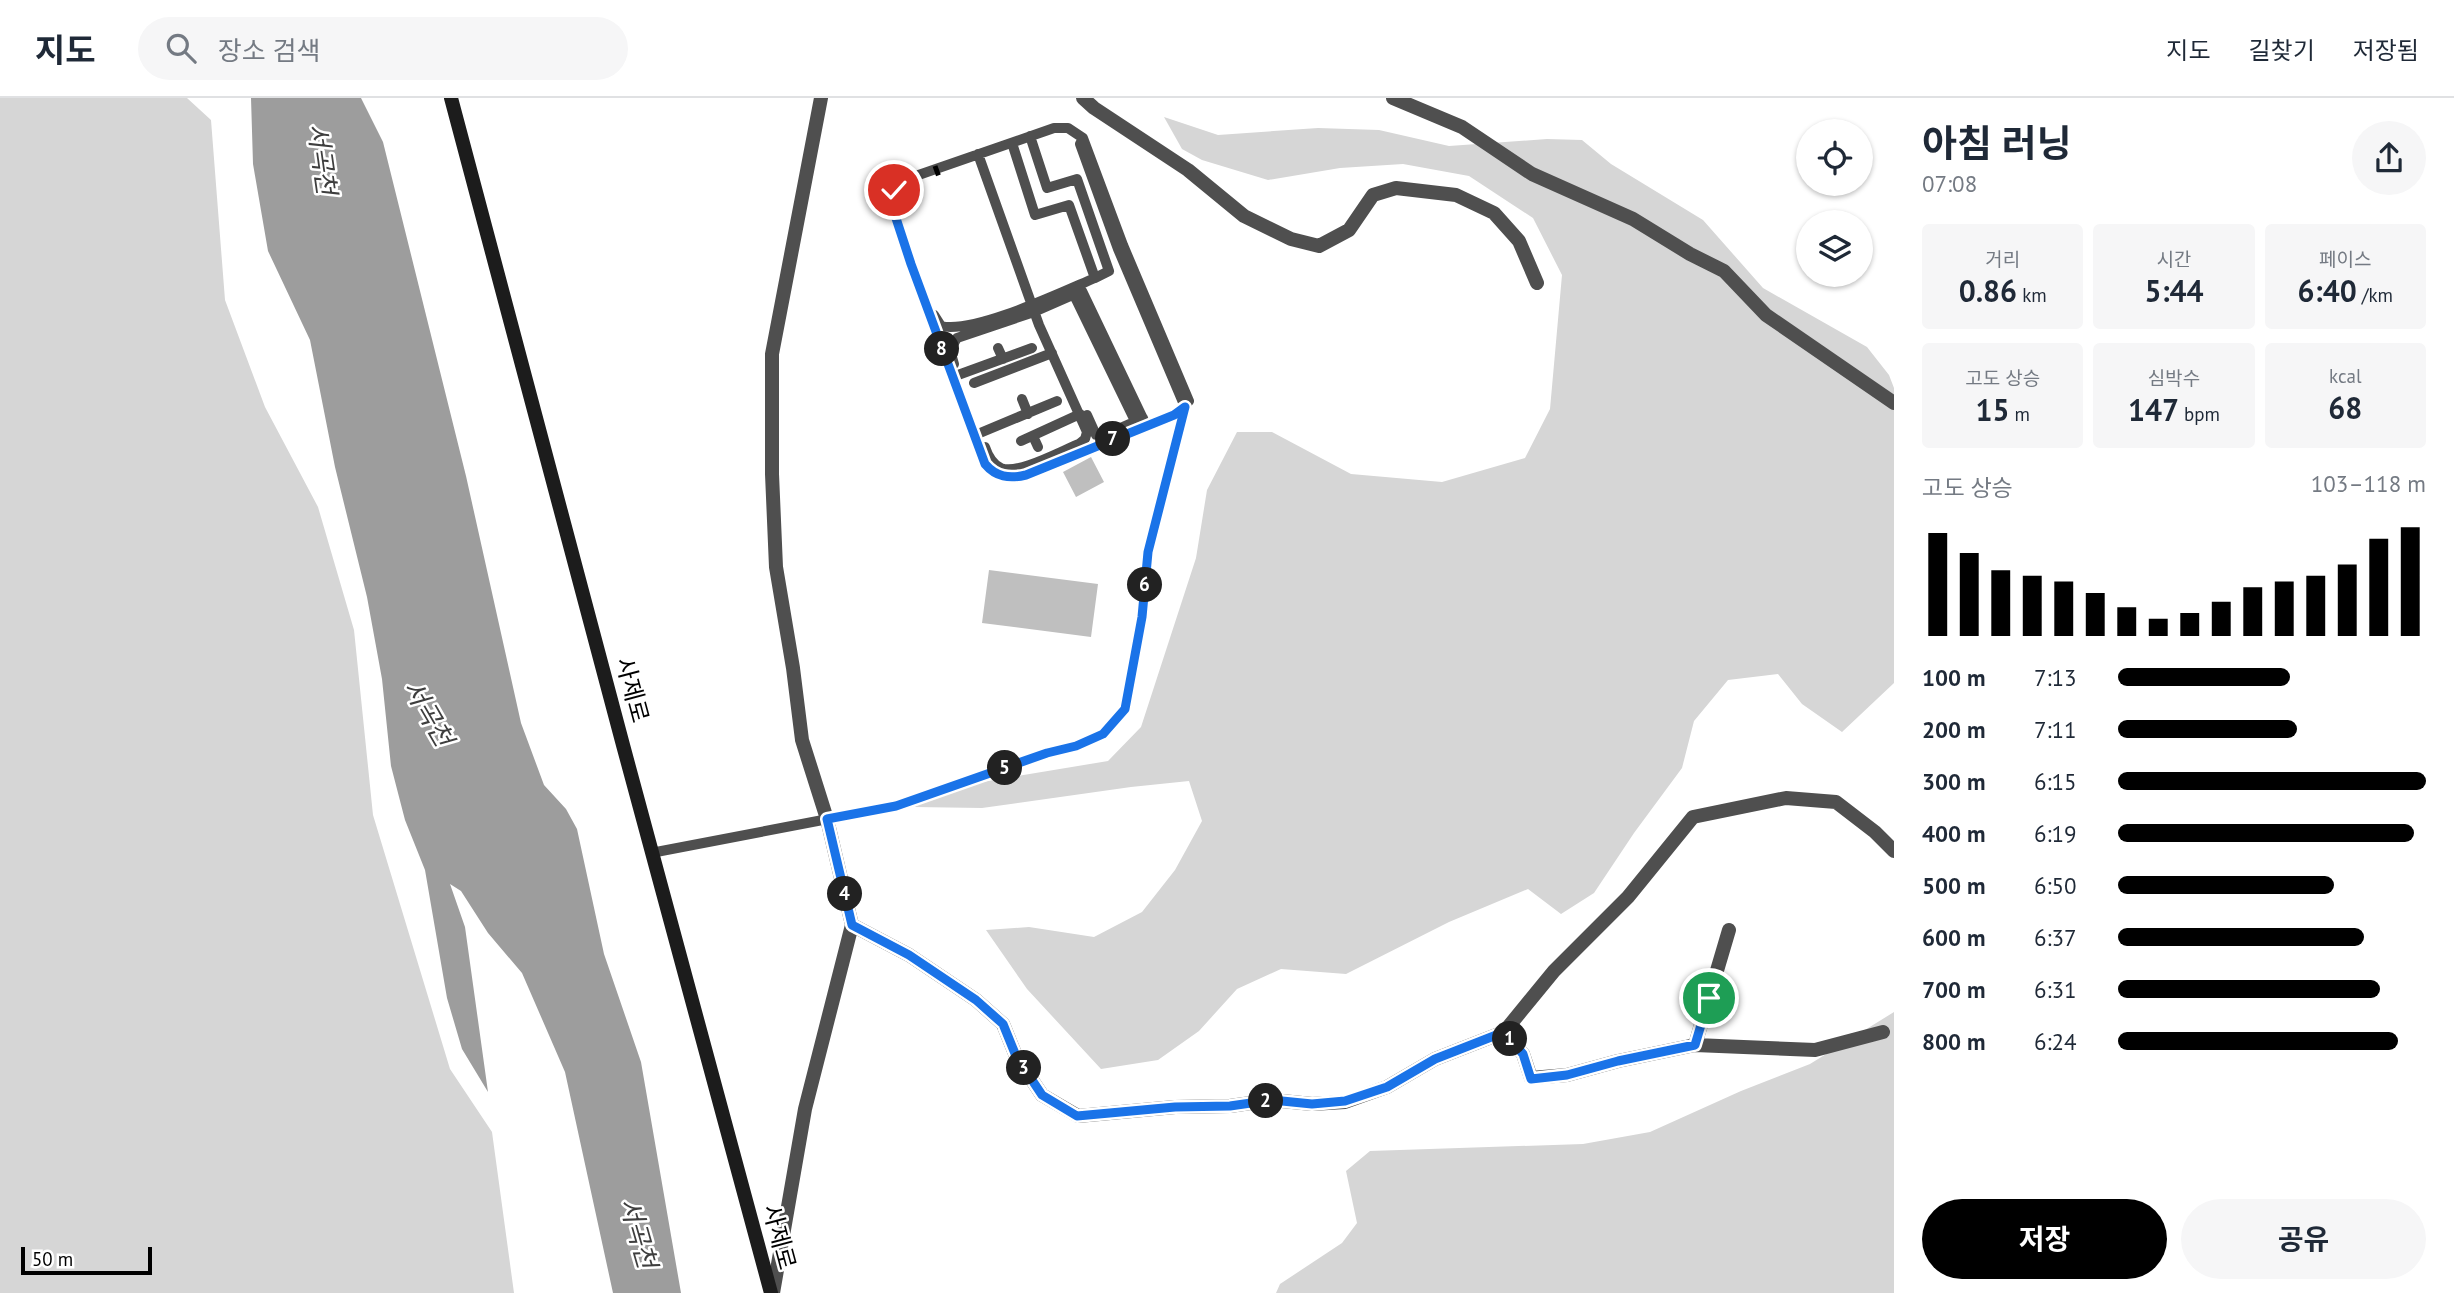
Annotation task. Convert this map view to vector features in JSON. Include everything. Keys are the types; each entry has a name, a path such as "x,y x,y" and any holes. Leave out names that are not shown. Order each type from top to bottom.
{"street":[{"name":"사제로","path":"450,98 651,853 772,1293"},
{"path":"772,1293 805,1109 852,925 827,819 802,740 776,568 772,474 772,354 821,98"},
{"path":"1083,98 1188,170 1244,216 1292,239 1319,246 1349,230 1373,195 1396,188 1456,195 1494,213 1519,241 1537,283"},
{"path":"1393,98 1462,127 1532,174 1633,219 1690,254 1724,271 1766,315 1894,403"},
{"path":"852,925 909,955 976,1000 1003,1024 1016,1056 1042,1095 1077,1116 1175,1107 1230,1106 1272,1100 1312,1104 1345,1101 1387,1087 1435,1059 1504,1032 1554,971 1628,897 1693,817 1786,798 1836,802 1875,832 1894,851"},
{"path":"1695,1045 1729,930"},
{"path":"1504,1032 1523,1054 1531,1079 1567,1075 1695,1045 1815,1050 1882,1032"}],"lane":[{"path":"651,853 896,806 1047,753 1076,746 1103,734 1125,709 1142,617 1148,552 1187,404 1083,138 1074,130 1062,127 1030,136 911,182 898,189 894,200 935,317 942,326 958,327 1035,308 1109,271 1077,178 1047,188 1030,136"},
{"path":"1012,143 1035,215 1069,205 1094,278"},
{"path":"982,155 1035,308 1052,354 1087,432 1083,441 1013,470 1004,469 992,462 950,354 951,346 957,338 1035,308 1074,295 1141,423"},
{"path":"982,155 902,182 891,198 911,264 985,464 993,473 1002,477 1016,477 1075,456 1141,423"},
{"path":"1035,308 1096,435 1100,437 1174,415 1187,404"},
{"path":"998,348 1003,359"},
{"path":"958,375 1032,348"},
{"path":"974,383 995,380 1052,354"},
{"path":"1022,399 1028,414"},
{"path":"980,433 1056,401"},
{"path":"1021,441 1080,414"},
{"path":"1033,436 1038,447"}],"shaded area":[{"path":"0,98 187,98 211,120 225,300 265,407 318,507 354,630 373,815 450,1069 492,1132 514,1293 0,1293"},
{"path":"1164,117 1218,135 1318,128 1379,130 1449,146 1547,139 1582,140 1611,164 1703,220 1763,288 1867,347 1889,375 1894,388 1894,683 1842,732 1802,704 1778,674 1728,680 1694,721 1682,768 1594,893 1561,914 1528,889 1449,922 1346,974 1281,969 1237,989 1199,1031 1158,1060 1101,1069 1027,989 986,930 1029,927 1094,937 1142,912 1175,870 1202,821 1189,781 982,808 914,807 958,786 1108,761 1141,727 1196,558 1207,490 1237,432 1272,432 1351,474 1442,482 1525,458 1550,409 1562,275 1533,218 1469,176 1403,164 1340,168 1268,180 1202,160 1182,149"},
{"path":"1894,1012 1894,1293 1276,1293 1280,1284 1342,1243 1357,1223 1346,1171 1370,1151 1583,1144 1650,1132 1741,1091 1810,1064"}],"water":[{"name":"서곡천","path":"251,98 361,98 383,142 466,476 521,723 544,785 566,809 577,829 604,954 641,1062 681,1293 613,1293 565,1072 522,973 488,933 461,891 450,884 465,927 488,1092 462,1049 447,998 425,870 405,820 391,766 382,679 367,597 335,467 310,340 268,251 253,164"}],"building":[{"path":"1091,457 1104,482 1076,497 1063,472"},
{"path":"989,570 1098,584 1091,637 982,623"}],"railway":[{"path":"935,166 939,177"}],"route":[{"path":"894,190 891,203 911,264 985,464 993,473 1002,477 1026,475 1174,415 1185,407 1148,552 1142,617 1125,709 1103,734 1076,746 1047,753 896,806 827,819 852,925 909,955 976,1000 1003,1024 1016,1056 1042,1095 1077,1116 1175,1107 1230,1106 1272,1100 1312,1104 1345,1101 1387,1087 1435,1059 1504,1032 1523,1054 1531,1079 1567,1075 1695,1045 1709,998"}]}
